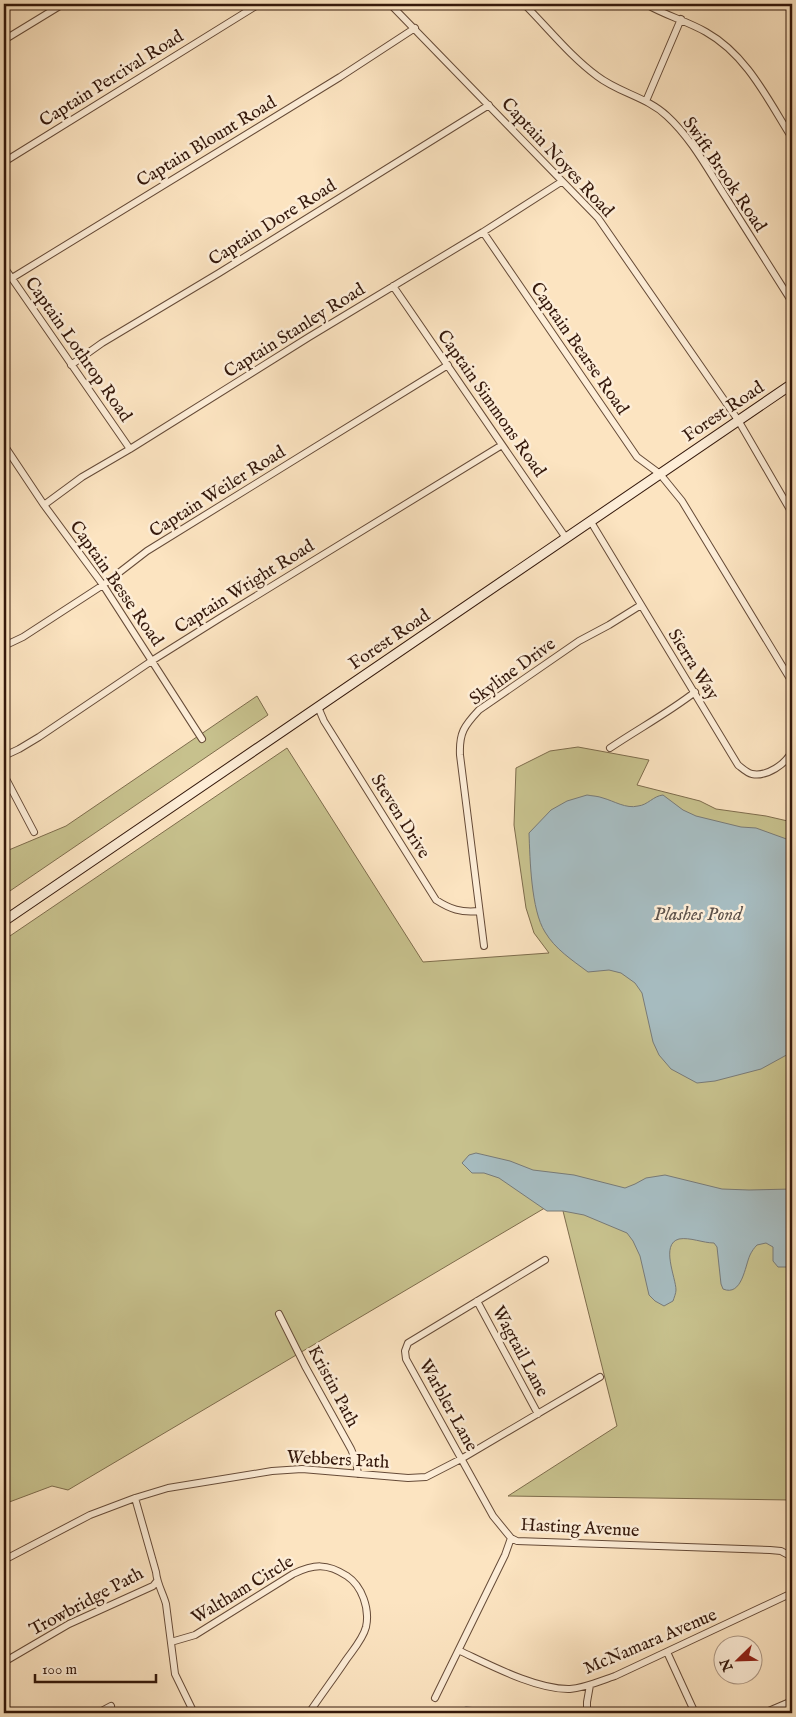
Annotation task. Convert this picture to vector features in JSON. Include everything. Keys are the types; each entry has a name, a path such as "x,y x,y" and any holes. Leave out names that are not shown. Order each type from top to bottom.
{"main road":[{"name":"Forest Road","path":"4,921 792,384"}],"street":[{"path":"4,40 63,4"},
{"name":"Captain Percival Road","path":"4,162 259,4"},
{"name":"Captain Noyes Road","path":"390,4 598,218 738,420 792,513"},
{"name":"Swift Brook Road","path":"524,4 578,60 598,77 610,85 646,101 665,114 685,136 792,302"},
{"path":"646,4 681,19 721,42 742,60 792,138"},
{"path":"646,101 681,19"},
{"name":"Captain Blount Road","path":"12,278 340,77 415,28"},
{"name":"Captain Dore Road","path":"72,365 102,343 489,105"},
{"name":"Captain Stanley Road","path":"44,505 82,477 483,232 561,182"},
{"name":"Captain Bearse Road","path":"483,232 637,457 660,474"},
{"name":"Captain Lothrop Road","path":"4,267 130,449"},
{"name":"Captain Simmons Road","path":"393,286 566,538"},
{"name":"Captain Weiler Road","path":"4,646 23,637 103,585 147,551 448,365"},
{"name":"Captain Besse Road","path":"4,445 44,505 103,585 153,660 202,739"},
{"name":"Captain Wright Road","path":"4,756 40,737 153,660 502,445"},
{"path":"660,474 682,500 792,682"},
{"name":"Sierra Way","path":"591,522 738,765 746,772 760,774 776,768 788,759 792,751"},
{"name":"Skyline Drive","path":"484,946 470,821 460,755 462,731 479,710 579,641 641,605"},
{"path":"610,748 677,706 695,692"},
{"name":"Steven Drive","path":"318,707 324,720 436,900 460,912 479,911"},
{"path":"4,775 34,832"},
{"name":"Warbler Lane","path":"511,1538 493,1516 406,1359 405,1352 408,1343 545,1260"},
{"name":"Wagtail Lane","path":"477,1301 538,1414"},
{"name":"Kristin Path","path":"279,1314 305,1366 351,1449 356,1461 358,1474"},
{"name":"Webbers Path","path":"4,1560 90,1514 168,1488 272,1471 302,1469 418,1479 461,1459 600,1377"},
{"path":"135,1498 157,1581 164,1594 175,1674 194,1713"},
{"name":"Hasting Avenue","path":"435,1698 506,1555 511,1538 517,1541 770,1550 781,1551 792,1557"},
{"name":"Waltham Circle","path":"171,1642 195,1635 307,1567 320,1566 334,1569 348,1577 358,1586 366,1610 365,1628 353,1650 310,1713"},
{"name":"Trowbridge Path","path":"4,1662 69,1624 153,1586 157,1581"},
{"name":"McNamara Avenue","path":"460,1651 499,1669 540,1684 571,1689 590,1685 615,1676 792,1593"},
{"path":"667,1652 696,1713"},
{"path":"587,1713 586,1702 590,1685"},
{"path":"764,1713 792,1701"},
{"path":"98,1713 111,1706"}],"shaded area":[{"path":"257,696 268,715 4,895 4,852 66,826"},
{"path":"578,747 649,760 637,785 700,801 716,809 766,816 792,822 792,1500 508,1496 617,1426 560,1199 68,1490 52,1486 4,1504 4,940 287,748 423,962 549,953 534,933 526,908 514,825 516,768 550,751"}],"water":[{"name":"Plashes Pond","path":"587,795 634,807 663,795 683,810 696,816 741,827 756,828 792,841 792,1052 761,1069 715,1081 697,1083 671,1069 659,1055 653,1042 642,993 635,983 621,973 609,970 588,972 564,954 549,938 540,922 534,898 529,833 551,810 567,801"},
{"path":"476,1153 510,1161 533,1170 574,1175 625,1188 646,1178 665,1175 722,1189 792,1189 792,1261 787,1267 778,1267 773,1261 773,1247 766,1243 757,1245 750,1255 739,1285 735,1289 723,1289 717,1247 714,1243 679,1239 673,1242 670,1254 676,1293 673,1301 664,1306 649,1295 640,1256 627,1233 584,1215 563,1211 547,1211 499,1178 484,1173 472,1173 462,1163 469,1155"},
{"path":"466,1707 478,1708 496,1713 443,1713"}]}
